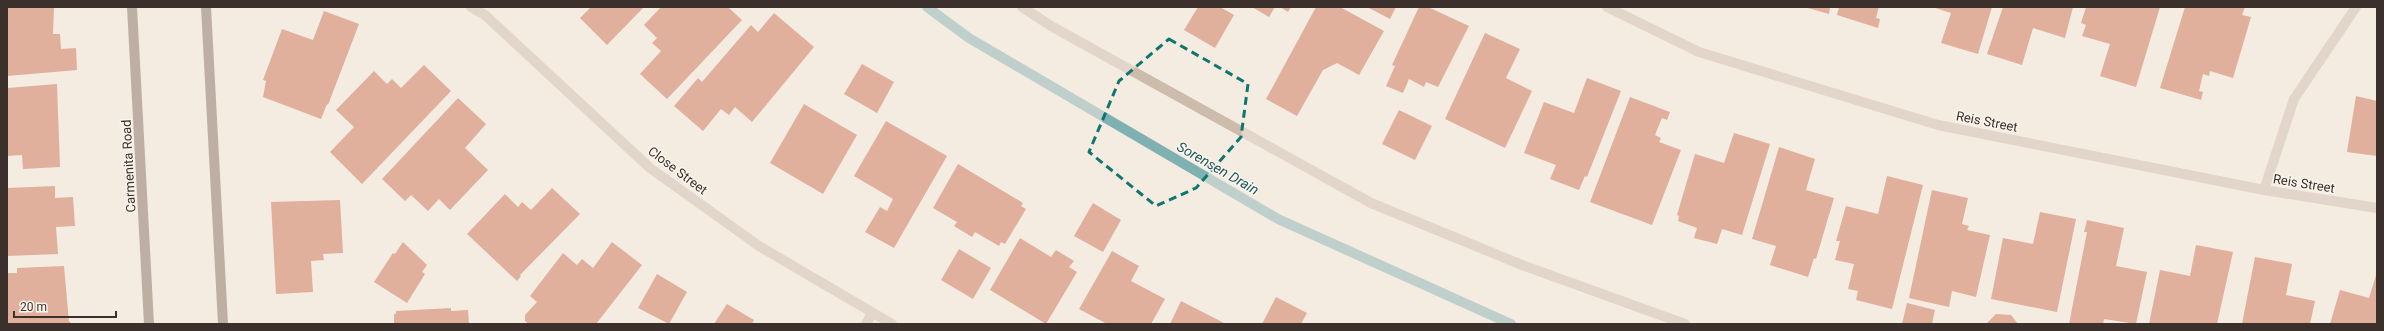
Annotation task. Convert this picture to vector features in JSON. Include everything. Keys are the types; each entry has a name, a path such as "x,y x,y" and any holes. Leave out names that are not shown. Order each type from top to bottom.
{"main road":[{"name":"Carmenita Road","path":"132,7 149,324"},
{"path":"206,7 222,324"}],"street":[{"name":"Close Street","path":"471,7 485,15 650,168 759,246 892,324"},
{"path":"1022,7 1051,26 1371,204 1522,265 1685,324"},
{"name":"Reis Street","path":"1607,7 1699,52 1938,125 2264,190 2377,208"},
{"path":"2264,190 2294,99 2356,7"},
{"path":"866,324 872,313"}],"highlighted area":[{"path":"1169,39 1248,84 1241,137 1196,188 1156,206 1089,152 1119,81"}],"building":[{"path":"7,7 54,7 53,34 60,34 61,49 76,48 77,70 7,76"},
{"path":"591,7 644,7 607,45 580,18"},
{"path":"661,7 728,7 742,20 667,99 640,74 661,51 652,43 657,38 644,25"},
{"path":"1198,7 1220,7 1234,15 1215,48 1184,30"},
{"path":"1252,7 1275,7 1269,17"},
{"path":"1280,7 1291,7 1288,12"},
{"path":"1316,7 1340,7 1384,31 1359,75 1337,63 1323,70 1297,116 1266,99"},
{"path":"1367,7 1396,7 1390,19"},
{"path":"1419,7 1428,7 1469,26 1438,87 1426,82 1424,87 1409,79 1403,93 1386,86 1395,66 1392,65"},
{"path":"1804,7 1829,7 1830,9 1829,14"},
{"path":"1839,7 1879,7 1876,18 1880,19 1878,28 1837,15"},
{"path":"1932,7 1992,7 1978,54 1941,43 1951,13"},
{"path":"2003,7 2073,7 2065,38 2033,28 2022,65 1987,54"},
{"path":"2086,7 2160,7 2136,87 2100,76 2110,44 2082,36 2086,25 2081,23"},
{"path":"2185,7 2245,7 2242,15 2251,17 2233,78 2210,71 2209,76 2203,74 2199,91 2203,92 2201,100 2160,88"},
{"path":"324,11 359,24 328,105 327,104 321,119 263,97 266,81 263,80 282,29 313,40"},
{"path":"774,13 814,47 752,122 735,107 729,115 721,109 703,131 674,106 698,78 702,82 751,25 758,32"},
{"path":"1485,33 1520,49 1506,78 1532,91 1505,148 1445,119"},
{"path":"862,64 894,82 877,113 844,94"},
{"path":"424,65 451,91 362,184 330,152 354,127 336,110 374,71 387,84 392,79 401,88"},
{"path":"1587,78 1621,91 1587,177 1585,176 1579,190 1550,179 1556,165 1524,153 1544,102 1574,113"},
{"path":"57,84 60,167 23,169 22,155 7,156 7,88"},
{"path":"2356,96 2377,101 2377,156 2347,152"},
{"path":"1630,97 1670,112 1667,120 1662,118 1655,135 1661,138 1659,142 1681,150 1652,225 1590,202"},
{"path":"458,98 486,124 465,148 488,170 450,210 439,199 428,211 411,195 405,201 382,179"},
{"path":"804,104 857,135 823,194 770,163"},
{"path":"1399,110 1432,126 1415,160 1382,144"},
{"path":"886,121 947,156 894,248 865,232 880,207 887,211 893,199 854,176"},
{"path":"1734,133 1770,144 1742,235 1722,229 1717,244 1694,238 1697,228 1678,221 1679,216 1677,215 1695,154 1724,163"},
{"path":"1779,147 1815,159 1806,190 1834,198 1816,259 1814,258 1808,277 1770,265 1776,246 1752,239"},
{"path":"958,164 1023,203 1021,206 1026,209 1005,244 1001,242 999,246 975,232 972,237 954,226 957,222 933,208"},
{"path":"1887,176 1923,185 1892,309 1856,300 1858,291 1848,289 1854,264 1835,260 1840,241 1836,241 1846,206 1878,214"},
{"path":"55,186 55,198 73,197 75,226 56,227 58,254 7,256 7,188"},
{"path":"552,188 580,214 520,275 521,276 517,281 467,234 505,194 518,207 522,202 531,210"},
{"path":"1932,190 1968,198 1962,224 1969,226 1967,230 1990,235 1976,297 1952,291 1949,307 1909,298"},
{"path":"340,200 343,253 323,254 324,260 311,261 313,292 276,294 271,202"},
{"path":"1093,203 1121,220 1103,252 1074,236"},
{"path":"2040,212 2076,219 2057,312 1991,299 2003,238 2033,244"},
{"path":"2087,220 2124,228 2116,266 2147,272 2136,324 2104,319 2103,324 2069,324 2087,232 2084,232"},
{"path":"1020,238 1051,257 1056,250 1074,261 1069,267 1077,272 1046,324 990,290"},
{"path":"403,242 427,265 422,272 425,274 407,303 374,282 393,253 395,254"},
{"path":"612,242 642,265 596,324 529,324 525,321 525,315 537,302 530,296 563,253 577,265 582,259 593,268"},
{"path":"2196,245 2233,252 2217,324 2149,324 2160,270 2190,276"},
{"path":"959,249 991,268 973,299 941,280"},
{"path":"1112,251 1139,266 1131,281 1165,299 1151,324 1107,324 1079,309"},
{"path":"2255,257 2292,264 2286,295 2315,301 2310,324 2242,324"},
{"path":"64,266 69,322 70,321 71,324 7,324 7,273 17,273 17,268"},
{"path":"2377,272 2377,324 2330,324 2340,290 2369,298"},
{"path":"657,274 687,292 669,324 638,308"},
{"path":"1276,297 1307,313 1301,324 1262,324"},
{"path":"1181,301 1226,324 1170,324"},
{"path":"1907,303 1935,310 1932,324 1902,324"},
{"path":"727,304 754,320 752,324 714,324"},
{"path":"451,308 451,311 468,310 469,324 394,324 394,314 396,314 396,311"},
{"path":"1996,314 2011,315 2018,324 1986,324"}],"waterway":[{"name":"Sorensen Drain","path":"927,7 969,38 1278,219 1511,324"}]}
